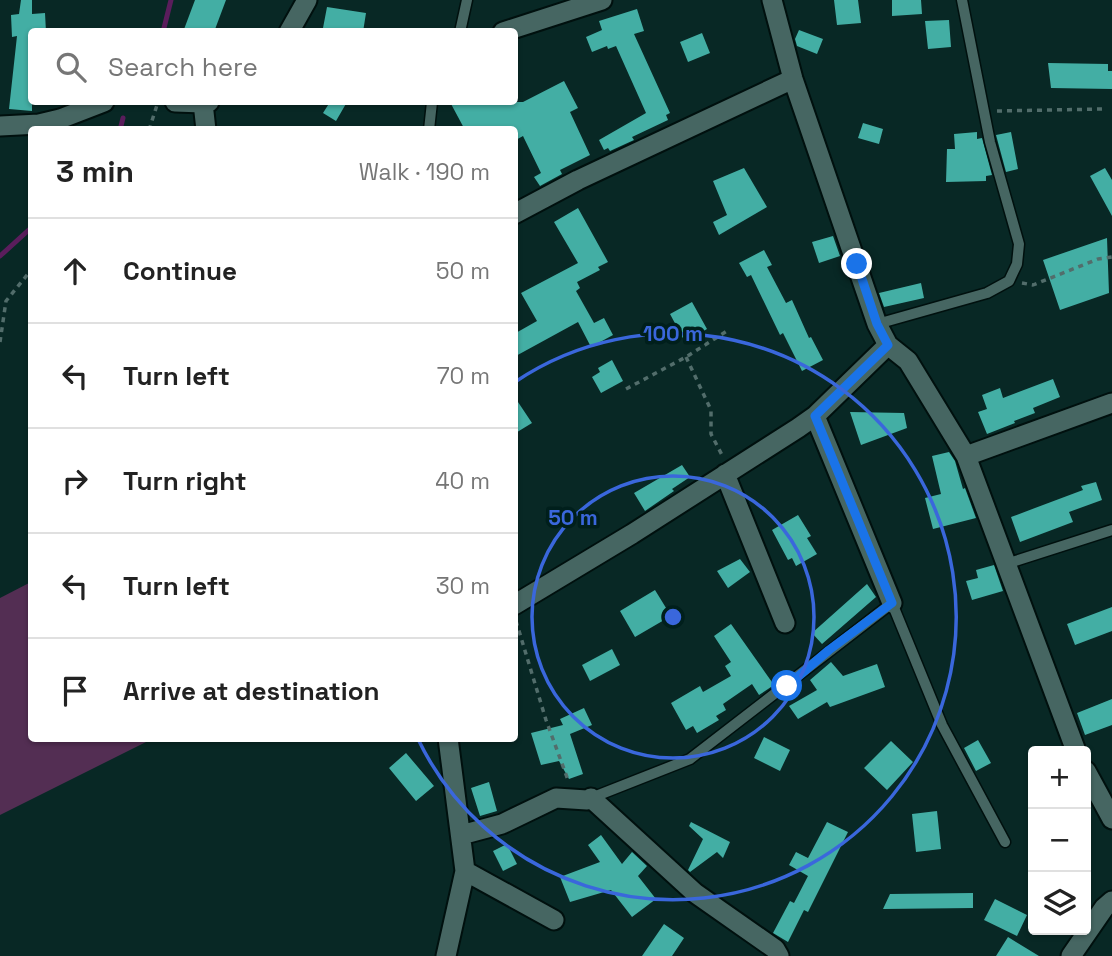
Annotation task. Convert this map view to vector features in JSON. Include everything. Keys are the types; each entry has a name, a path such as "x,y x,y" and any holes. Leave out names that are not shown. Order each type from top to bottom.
{"street":[{"path":"295,28 307,0"},
{"path":"515,28 602,0"},
{"path":"772,0 793,79 877,324 888,345 908,361 966,456 1074,746"},
{"path":"518,212 578,180 793,79"},
{"path":"0,126 39,124 96,105"},
{"path":"206,105 206,126"},
{"path":"518,603 632,534 815,416 888,345"},
{"path":"966,456 1112,403"},
{"path":"815,416 892,603"},
{"path":"728,473 785,623"},
{"path":"446,956 465,871 449,742"},
{"path":"1091,780 1112,819"},
{"path":"461,835 502,824 556,798 584,799 695,893 775,949 779,956"},
{"path":"465,871 554,920"},
{"path":"1071,956 1104,908 1112,901"}],"lane":[{"path":"461,28 467,0"},
{"path":"877,324 987,293 1009,281 1017,264 1018,244 990,142 962,0"},
{"path":"429,126 432,105"},
{"path":"1006,564 1112,530"},
{"path":"584,799 690,759 892,603 943,725 1005,842"}],"path":[{"path":"150,126 157,105"},
{"path":"985,111 1102,109"},
{"path":"1009,281 1033,285 1098,259 1112,257"},
{"path":"0,342 6,301 28,274"},
{"path":"626,389 686,357 727,331"},
{"path":"686,357 711,410 712,435 728,473"},
{"path":"518,628 584,799"}],"shaded area":[{"path":"28,584 28,742 146,742 0,815 0,598"}],"building":[{"path":"21,0 32,0 32,14 45,13 46,28 28,28 28,105 32,105 32,111 9,109 17,36 12,37 11,15 19,14"},
{"path":"195,0 226,0 216,28 184,28"},
{"path":"834,0 858,0 861,23 837,25"},
{"path":"892,0 921,0 922,14 892,16"},
{"path":"327,7 366,13 364,28 323,28"},
{"path":"637,9 644,31 634,34 670,113 666,115 668,120 632,137 634,140 610,151 608,148 604,150 599,140 646,113 616,46 608,49 607,46 592,52 586,37 602,30 599,21"},
{"path":"949,20 951,47 928,49 925,21"},
{"path":"799,30 823,39 817,54 797,46 795,39"},
{"path":"702,33 710,53 688,62 680,42"},
{"path":"1048,63 1108,64 1108,71 1112,71 1112,89 1051,88"},
{"path":"564,81 578,108 570,112 590,155 560,170 562,174 540,186 534,177 541,173 523,136 518,139 518,126 463,126 452,105 518,105 518,102"},
{"path":"328,105 345,105 336,121 323,113"},
{"path":"863,123 883,129 879,144 858,138"},
{"path":"977,132 977,139 982,138 992,175 986,176 986,181 946,182 947,149 955,149 954,134"},
{"path":"1011,132 1018,169 1006,172 996,135"},
{"path":"744,168 767,207 719,235 713,222 727,215 713,181"},
{"path":"1105,168 1112,180 1112,216 1090,176"},
{"path":"578,208 608,262 598,267 600,270 577,282 580,288 576,291 594,323 604,318 613,335 591,347 578,322 518,355 518,332 537,321 521,293 578,263 554,222"},
{"path":"833,236 840,256 819,263 812,242"},
{"path":"1107,238 1109,293 1060,310 1043,260"},
{"path":"764,250 772,265 767,267 786,303 792,300 809,338 811,337 823,360 802,371 783,333 780,335 751,275 747,277 739,263"},
{"path":"921,283 924,298 884,307 879,293"},
{"path":"692,302 707,329 685,342 670,314"},
{"path":"612,360 623,381 601,393 592,377 600,372 598,368"},
{"path":"1053,379 1060,397 1033,408 1035,413 987,434 978,412 987,409 982,395 1000,388 1003,398"},
{"path":"518,402 532,423 518,432"},
{"path":"850,412 904,413 907,428 861,445"},
{"path":"949,452 955,461 963,489 965,488 976,518 933,529 925,498 941,494 932,456"},
{"path":"682,465 690,477 645,511 634,493"},
{"path":"1096,482 1102,500 1069,512 1073,522 1020,542 1011,517 1083,490 1081,486"},
{"path":"798,515 811,536 807,538 817,554 796,566 792,558 788,560 772,530"},
{"path":"740,559 750,572 728,588 717,571"},
{"path":"994,565 1003,591 972,600 966,581 978,578 976,570"},
{"path":"867,584 876,597 822,644 812,633"},
{"path":"655,590 671,616 635,637 620,611"},
{"path":"1112,607 1112,631 1075,645 1067,624"},
{"path":"731,624 774,685 759,695 752,684 723,704 726,710 716,716 719,720 697,733 693,726 686,730 671,703 700,686 703,692 731,676 725,666 731,662 714,636"},
{"path":"612,649 620,665 590,681 582,665"},
{"path":"831,662 843,676 877,664 885,687 830,707 827,702 798,719 789,706 817,690 810,680"},
{"path":"1112,699 1112,725 1085,735 1077,713"},
{"path":"584,708 592,725 570,734 583,774 569,779 559,761 541,765 531,733 563,725 560,719"},
{"path":"764,737 790,750 780,771 754,758"},
{"path":"978,740 991,763 976,771 964,748"},
{"path":"891,741 913,762 887,790 864,768"},
{"path":"406,753 434,786 416,801 389,768"},
{"path":"489,782 497,811 480,816 471,788"},
{"path":"937,811 941,849 916,852 912,814"},
{"path":"691,822 730,842 723,858 717,852 690,872 688,870 703,839 689,826"},
{"path":"827,822 848,832 808,912 804,910 788,942 773,933 790,901 794,903 808,876 789,865 796,852 808,858"},
{"path":"601,835 622,864 632,852 647,866 638,876 656,899 632,917 611,890 570,902 560,877 600,862 588,845"},
{"path":"507,844 517,864 503,871 493,851"},
{"path":"973,893 973,908 883,909 890,894"},
{"path":"995,899 1027,915 1017,936 984,920"},
{"path":"664,924 684,938 672,956 642,956"},
{"path":"1008,937 1039,956 996,956"}],"waterway":[{"path":"164,28 171,0"},
{"path":"121,126 123,118"},
{"path":"0,256 28,231"}],"route":[{"path":"787,686 829,650 892,603 815,416 888,345 877,324 857,264"}]}
